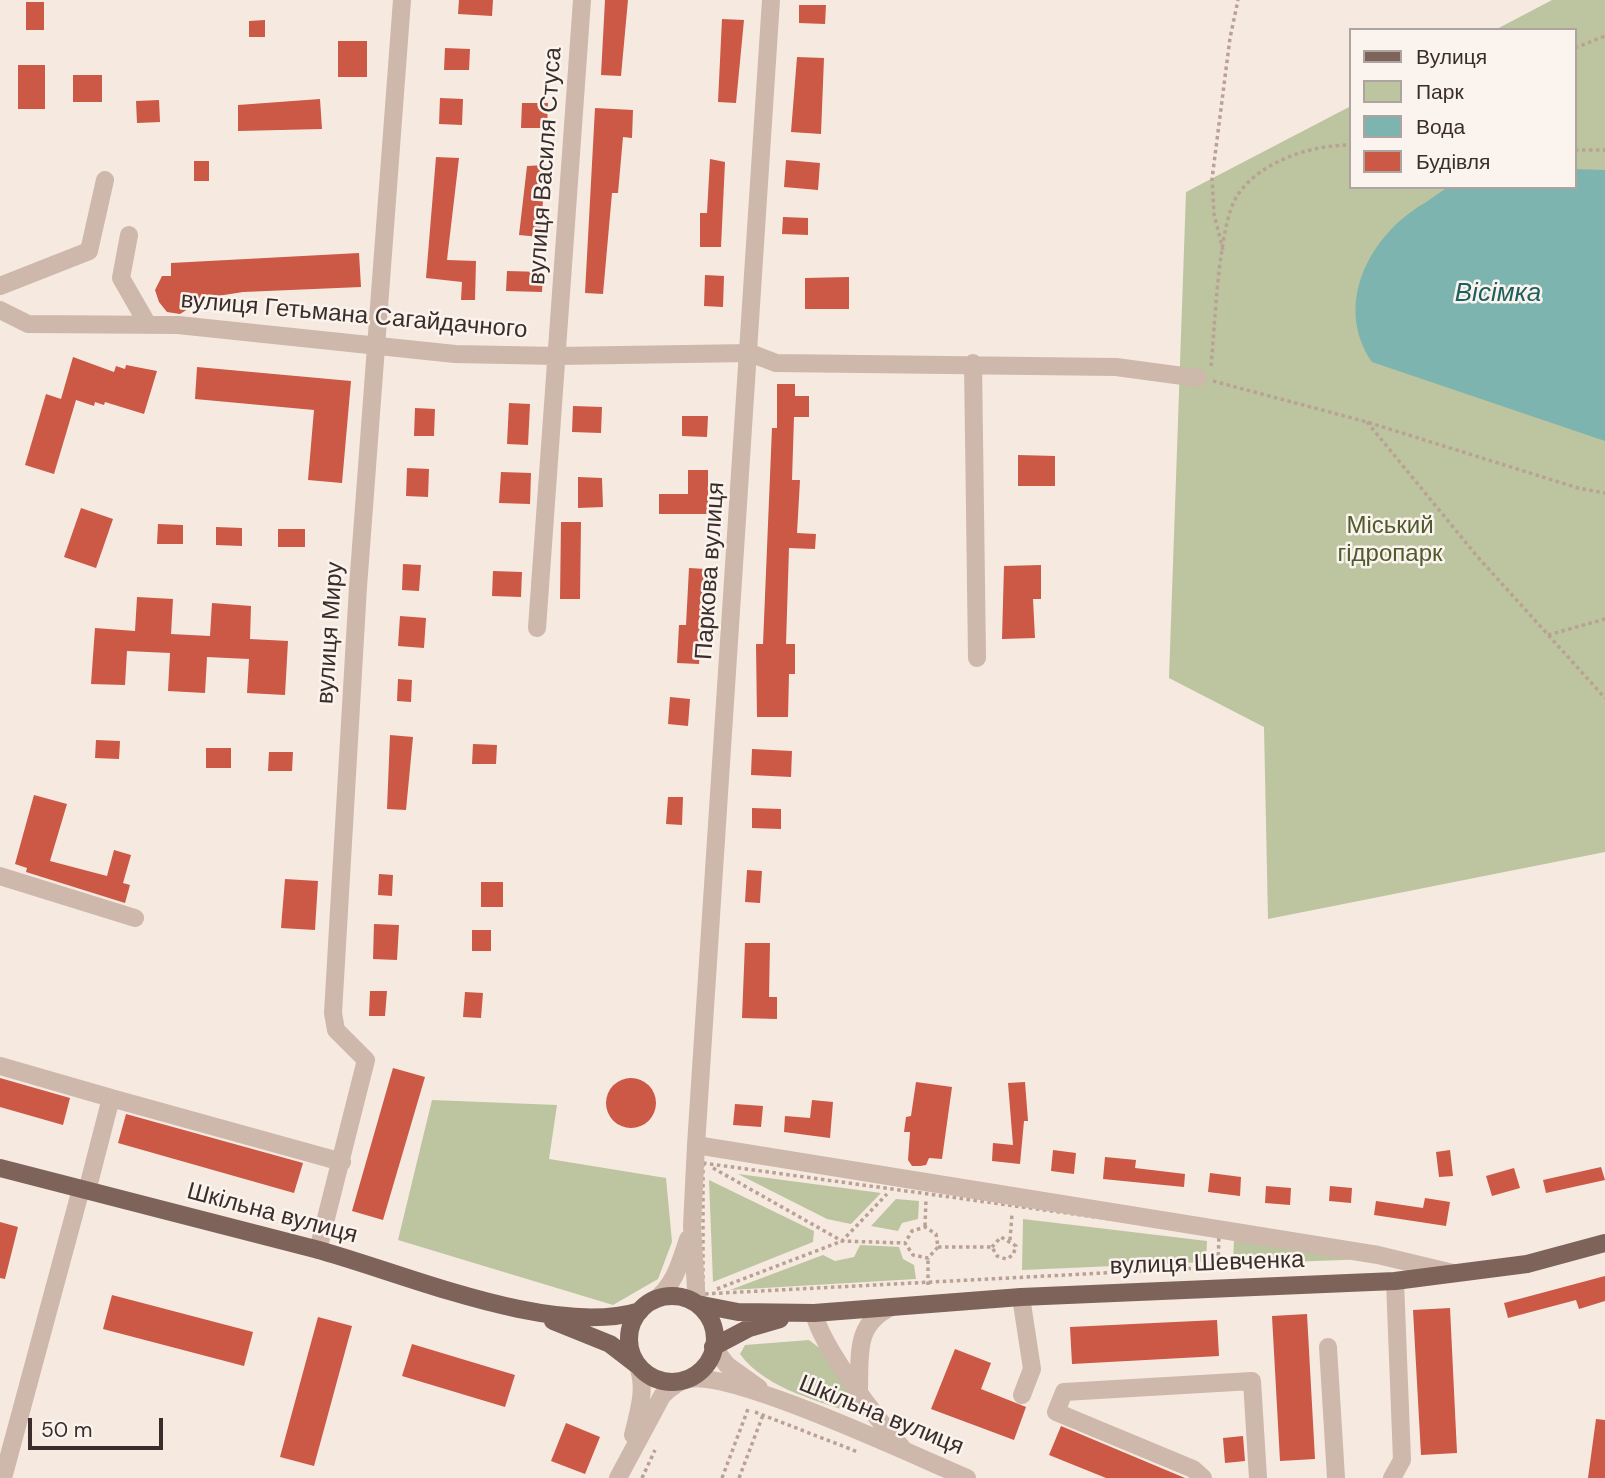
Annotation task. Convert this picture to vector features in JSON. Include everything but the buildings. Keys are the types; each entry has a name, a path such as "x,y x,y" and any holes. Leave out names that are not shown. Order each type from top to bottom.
{"main road":[{"name":"Шкільна вулиця","path":"0,1168 318,1250 530,1312 610,1344 637,1364"},
{"name":"вулиця Шевченка","path":"700,1299 738,1312 811,1312 1021,1297 1395,1281 1527,1264 1605,1243"},
{"path":"681,1297 700,1299 712,1325 713,1347 704,1367 688,1379 672,1382 656,1379 637,1364 629,1337 639,1311 655,1300 681,1297"},
{"name":"Шкільна вулиця","path":"530,1312 586,1319 616,1318 639,1311"},
{"name":"вулиця Шевченка","path":"713,1347 748,1328 811,1312"}],"street":[{"name":"вулиця Миру","path":"318,1250 366,1060 336,1030 334,1013 358,587 402,0"},
{"name":"вулиця Василя Стуса","path":"537,628 582,0"},
{"name":"Паркова вулиця","path":"692,1226 750,353 758,161 771,0"},
{"path":"0,286 89,251 105,180"},
{"path":"129,234 121,278 148,325"},
{"name":"вулиця Гетьмана Сагайдачного","path":"0,310 28,324 148,325 455,354 556,356 750,353 776,363 1115,366 1204,379"},
{"path":"973,363 977,658"},
{"path":"0,876 135,918"},
{"path":"0,1066 342,1162"},
{"path":"3,1478 111,1098"},
{"path":"696,1145 1378,1255 1460,1274"},
{"path":"692,1226 700,1299"},
{"path":"655,1300 667,1290 675,1275 692,1226"},
{"path":"1392,1478 1402,1460 1395,1281"},
{"path":"1021,1297 1032,1369 1022,1395"},
{"path":"859,1389 863,1335 873,1316 895,1305"},
{"path":"811,1312 817,1328 881,1423 906,1452"},
{"path":"713,1347 727,1365 776,1399"},
{"path":"1328,1347 1336,1478"},
{"path":"628,1455 642,1391 642,1377 637,1364"},
{"path":"618,1478 662,1396 671,1387 688,1379 738,1387 776,1399"},
{"path":"1203,1478 1193,1469 1056,1412 1064,1392 1252,1381 1258,1478"},
{"name":"Шкільна вулиця","path":"776,1399 967,1478"}],"path":[{"path":"1223,252 1214,214 1212,179 1230,38 1238,0"},
{"path":"1577,47 1605,36"},
{"path":"1350,144 1310,151 1267,166 1236,196 1223,252 1204,379 1367,422 1578,488 1605,493"},
{"path":"1577,150 1605,150"},
{"path":"1367,422 1476,555 1605,698"},
{"path":"1548,635 1605,619"},
{"path":"696,1145 703,1163 700,1299"},
{"path":"700,1299 1218,1267 1219,1234 703,1163"},
{"path":"703,1163 842,1241 905,1243"},
{"path":"700,1299 842,1241 892,1189"},
{"path":"925,1227 926,1194"},
{"path":"1010,1240 1013,1206"},
{"path":"905,1243 912,1231 925,1227 936,1234 938,1247 929,1258 928,1285"},
{"path":"938,1247 992,1247 1001,1237 1016,1246 1013,1255 1006,1259 997,1256 992,1247"},
{"path":"905,1243 913,1255 929,1258"},
{"path":"738,1405 863,1454"},
{"path":"722,1478 748,1409"},
{"path":"739,1478 763,1415"}],"green space":[{"name":"Міський гідропарк","path":"1552,0 1605,0 1605,852 1268,919 1264,727 1169,678 1186,192 1350,107 1350,189 1577,189 1577,28 1499,28"},
{"path":"432,1100 557,1105 549,1159 666,1178 672,1242 658,1279 613,1305 398,1240"},
{"path":"738,1174 881,1193 851,1224 827,1219"},
{"path":"709,1180 814,1231 813,1242 713,1282"},
{"path":"896,1199 919,1201 918,1219 902,1223 898,1231 871,1226"},
{"path":"1023,1219 1207,1241 1206,1262 1022,1270"},
{"path":"1234,1239 1370,1259 1233,1264"},
{"path":"860,1245 899,1247 903,1259 914,1265 916,1279 730,1290 823,1255 835,1261 854,1257"},
{"path":"809,1340 826,1353 865,1417 781,1386 751,1367 740,1354 745,1345"}],"water":[{"name":"Вісімка","path":"1577,169 1605,170 1605,441 1372,362 1361,340 1356,318 1357,295 1363,274 1373,253 1387,234 1404,218 1447,189 1577,189"}]}
